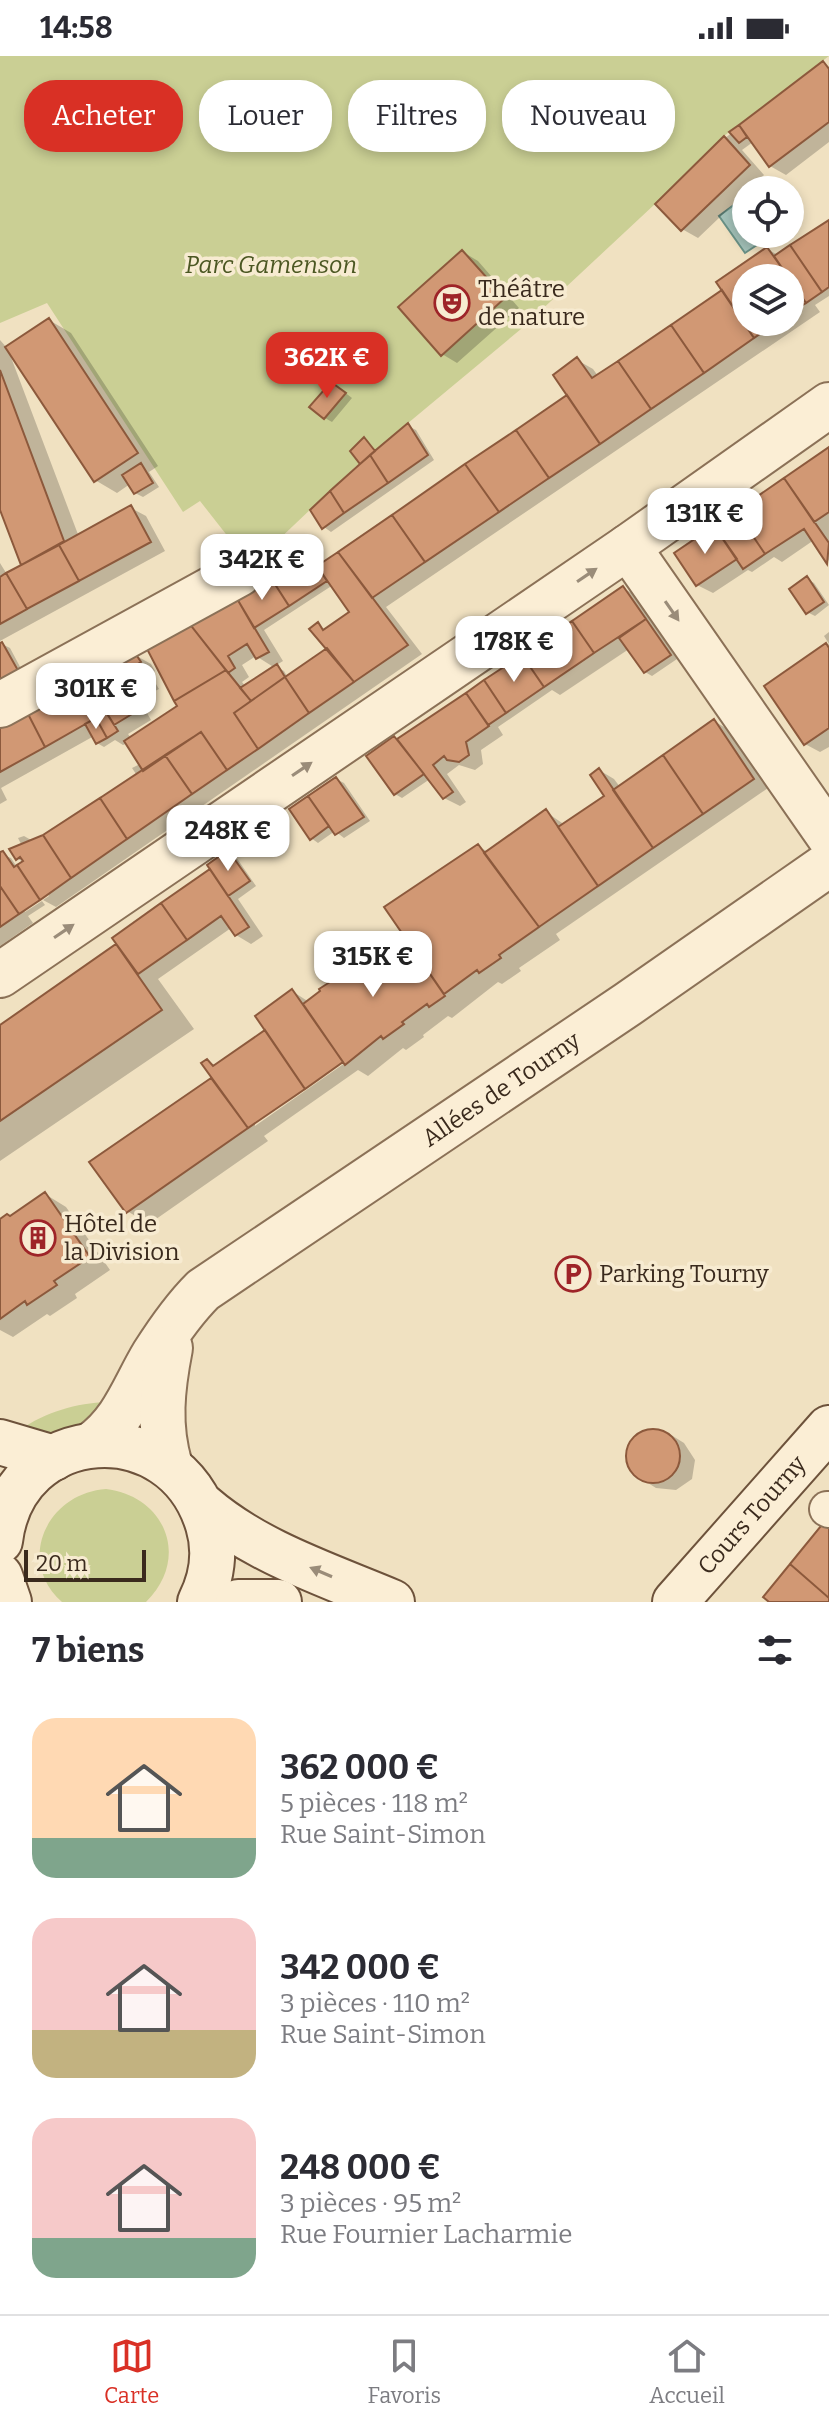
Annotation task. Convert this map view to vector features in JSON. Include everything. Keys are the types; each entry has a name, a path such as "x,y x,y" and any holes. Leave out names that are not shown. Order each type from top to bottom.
{"street":[{"path":"0,975 628,547 829,405"},
{"path":"628,547 829,836"},
{"path":"0,705 239,574"},
{"name":"Allées de Tourny","path":"1,1525 18,1488 35,1471 102,1438 123,1414 154,1354 203,1290 628,1004 829,864"},
{"name":"Allées de Tourny","path":"170,1466 162,1436 162,1397 170,1346 179,1319"},
{"name":"Cours Tourny","path":"675,1602 829,1428"},
{"path":"0,1442 73,1452 119,1446 146,1452 170,1466 190,1486 203,1506 212,1537 212,1564 200,1602"},
{"name":"Cours Tourny","path":"713,1602 829,1442"},
{"path":"203,1506 221,1521 271,1551 392,1602"},
{"path":"0,1576 9,1602"},
{"path":"238,1602 279,1602"}],"green space":[{"name":"Parc Gamenson","path":"0,56 829,56 724,136 521,329 354,468 253,564 200,501 183,512 47,303 0,323"},
{"path":"107,1402 104,1418 81,1427 54,1433 20,1430 62,1410"},
{"path":"106,1489 127,1494 143,1503 156,1516 165,1532 169,1549 167,1567 160,1585 146,1602 62,1602 48,1585 41,1567 40,1549 45,1531 54,1515 68,1502 86,1493"}],"water":[{"path":"732,206 732,234 719,216"}],"building":[{"path":"823,61 829,69 829,122 769,167 739,125"},
{"path":"739,125 747,137 739,143 729,132"},
{"path":"724,136 750,165 738,176 732,176 732,182 681,231 655,204"},
{"path":"829,220 829,287 822,292 792,248 804,248 804,236"},
{"path":"768,248 779,264 742,264"},
{"path":"786,248 792,248 803,264 779,264 774,256"},
{"name":"Théâtre de nature","path":"462,250 505,298 441,356 398,307"},
{"path":"804,266 822,292 806,303 804,300"},
{"path":"732,271 732,306 716,282"},
{"path":"722,290 732,305 732,336 754,338 704,373 671,325"},
{"path":"49,318 138,453 94,482 5,347"},
{"path":"671,325 704,373 651,409 618,361"},
{"path":"577,357 592,378 618,361 651,409 600,444 553,375"},
{"path":"0,370 64,541 21,565 0,510"},
{"path":"331,382 346,393 324,419 309,407"},
{"path":"567,395 600,444 549,478 516,430"},
{"path":"408,423 428,455 388,483 370,455"},
{"path":"516,430 549,478 499,512 465,464"},
{"path":"364,437 375,451 360,464 350,451"},
{"path":"829,447 829,512 814,522 784,478"},
{"path":"370,455 388,483 344,513 330,491"},
{"path":"141,463 153,483 134,494 122,475"},
{"path":"465,464 499,512 425,562 392,515"},
{"path":"784,478 829,543 827,564 804,529 765,554 736,511"},
{"path":"330,491 344,513 322,529 310,510"},
{"path":"131,505 151,542 79,581 59,545"},
{"path":"736,511 765,554 743,569 714,526"},
{"path":"392,515 425,562 372,598 338,552"},
{"path":"714,526 737,559 696,586 674,553"},
{"path":"59,545 79,581 27,609 6,573"},
{"path":"338,552 408,645 354,682 309,629 318,622 323,630 349,612 317,566"},
{"path":"302,557 311,570 317,566 327,581 289,606 271,578"},
{"path":"6,573 27,609 0,624 0,577"},
{"path":"807,576 824,602 806,614 789,589"},
{"path":"271,578 289,606 254,628 236,597"},
{"path":"623,586 646,619 594,653 572,621"},
{"path":"236,597 269,652 256,659 247,644 228,656 235,668 228,673 189,623"},
{"path":"646,619 671,655 644,673 619,638"},
{"path":"572,621 594,653 544,687 522,655"},
{"path":"189,623 226,670 174,701 146,647"},
{"path":"0,643 20,674 0,684"},
{"path":"826,643 829,648 829,728 804,745 764,686"},
{"path":"327,648 354,682 309,713 285,677"},
{"path":"135,653 141,662 136,665 145,680 125,690 137,711 114,725 86,680"},
{"path":"522,655 544,687 506,713 484,680"},
{"path":"277,664 285,677 251,701 240,688"},
{"path":"226,670 251,701 234,713 258,749 227,770 201,732 143,771 124,741 177,706 174,701"},
{"path":"285,677 309,713 258,749 234,713"},
{"path":"86,680 118,731 107,738 96,718 45,747 27,712"},
{"path":"484,680 506,713 488,725 466,693"},
{"path":"466,693 489,726 466,742 469,755 459,762 447,760 444,756 433,765 453,792 443,799 397,739"},
{"path":"27,712 45,747 0,772 0,728"},
{"path":"96,718 107,738 96,744 85,724"},
{"path":"714,719 754,779 703,814 663,755"},
{"path":"201,732 227,770 192,794 165,755"},
{"path":"394,736 424,774 394,795 366,756"},
{"path":"165,755 192,794 127,839 100,798"},
{"path":"663,755 703,814 653,848 613,790"},
{"path":"599,768 653,848 598,886 558,827 604,796 590,775"},
{"path":"336,777 364,817 335,835 308,796"},
{"path":"308,796 329,826 310,840 289,809"},
{"path":"100,798 127,839 71,878 43,835"},
{"path":"546,809 598,886 539,927 484,853"},
{"path":"43,835 71,878 40,900 17,865 23,861 20,857 16,860 9,849"},
{"path":"478,844 539,927 499,955 501,958 479,973 477,970 444,994 384,907"},
{"path":"228,850 250,881 228,896 207,865"},
{"path":"3,851 14,867 17,865 40,900 19,914 0,886 0,852"},
{"path":"210,869 249,927 235,936 221,916 187,940 161,903"},
{"path":"0,886 19,914 0,927"},
{"path":"161,903 187,940 138,974 112,938"},
{"path":"403,935 445,996 429,1007 427,1004 345,1065 303,1004 319,989"},
{"path":"116,944 162,1010 0,1121 0,1025"},
{"path":"292,989 343,1062 305,1089 255,1016"},
{"path":"265,1030 305,1089 248,1128 201,1063 207,1059 213,1066"},
{"path":"211,1078 248,1128 126,1213 89,1162"},
{"name":"Hôtel de la Division","path":"45,1192 90,1257 54,1281 57,1285 27,1305 25,1301 0,1319 0,1219 7,1214 10,1216"},
{"path":"653,1429 672,1437 680,1456 672,1475 653,1483 634,1475 626,1456 634,1437"},
{"path":"825,1521 829,1525 829,1598 790,1564"},
{"path":"790,1564 829,1598 829,1602 769,1602 763,1597"}],"place":[{"name":"Théâtre de nature","path":"452,303"},
{"name":"Hôtel de la Division","path":"38,1238"},
{"name":"Parking Tourny","path":"573,1274"}]}
